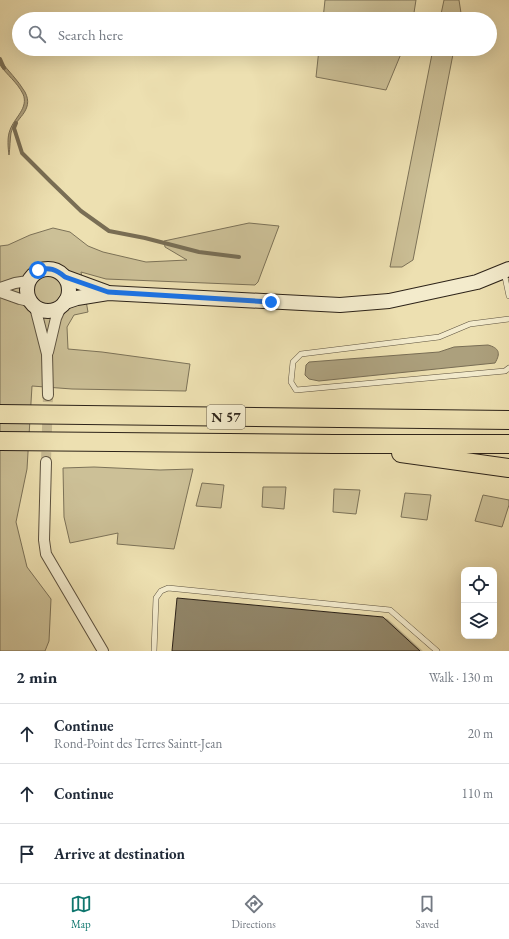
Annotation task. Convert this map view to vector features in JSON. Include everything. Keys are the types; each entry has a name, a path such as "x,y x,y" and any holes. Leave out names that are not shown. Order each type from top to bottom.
{"highway":[{"path":"452,420 493,411 509,410"},
{"name":"N 57","path":"0,414 509,420"},
{"name":"N 57","path":"0,441 509,444"},
{"path":"334,444 509,468"}],"street":[{"path":"47,354 28,303 26,288 32,275 38,270 45,268 52,269 65,277 108,292"},
{"path":"0,292 42,310 48,311 77,298 108,292 340,306 389,301 477,282 506,270"},
{"path":"48,395 47,354 56,318 69,291 68,283 65,277"},
{"path":"0,288 15,282 28,281"},
{"path":"46,462 44,540 46,554 103,651"}],"lane":[{"path":"506,270 509,296"},
{"path":"509,320 470,324 439,337 301,354 293,362 291,382 296,390 505,371 509,368"},
{"path":"154,651 156,598 161,592 168,588 390,610 437,651"}],"shaded area":[{"path":"325,0 416,0 414,12 324,12"},
{"path":"444,0 459,0 461,12 441,12"},
{"path":"318,56 400,56 386,90 316,77"},
{"path":"432,56 453,56 413,260 402,267 390,267"},
{"path":"0,60 25,92 27,99 26,110 16,123 11,133 9,155 9,133 23,108 24,99 18,86 0,65"},
{"path":"249,223 279,226 258,282 255,285 106,279 81,272 88,312 74,315 67,327 68,349 190,364 186,391 72,389 32,386 27,469 16,522 27,567 51,599 49,641 45,651 0,651 0,246 8,245 30,235 53,228 70,232 88,246 103,252 146,262 187,260 165,247 164,241"},
{"path":"488,345 497,349 498,351 498,356 495,363 319,381 309,379 305,375 306,365 309,362 439,352 454,347"},
{"path":"94,467 160,470 193,469 174,549 117,544 118,533 70,543 64,517 63,468"},
{"path":"202,483 224,485 221,508 196,506"},
{"path":"263,487 286,487 284,509 262,507"},
{"path":"334,489 360,490 356,514 333,512"},
{"path":"405,493 431,495 427,520 401,517"},
{"path":"483,495 509,500 509,505 502,527 475,521"}],"building":[{"path":"177,598 383,617 420,651 172,651"}],"waterway":[{"path":"0,59 4,68"},
{"path":"16,123 14,128 22,153 81,211 109,231 145,238 199,252 239,257"}],"tunnel":[{"path":"46,462 48,395"}],"route":[{"path":"38,270 45,268 52,269 65,277 108,292 271,302"}]}
